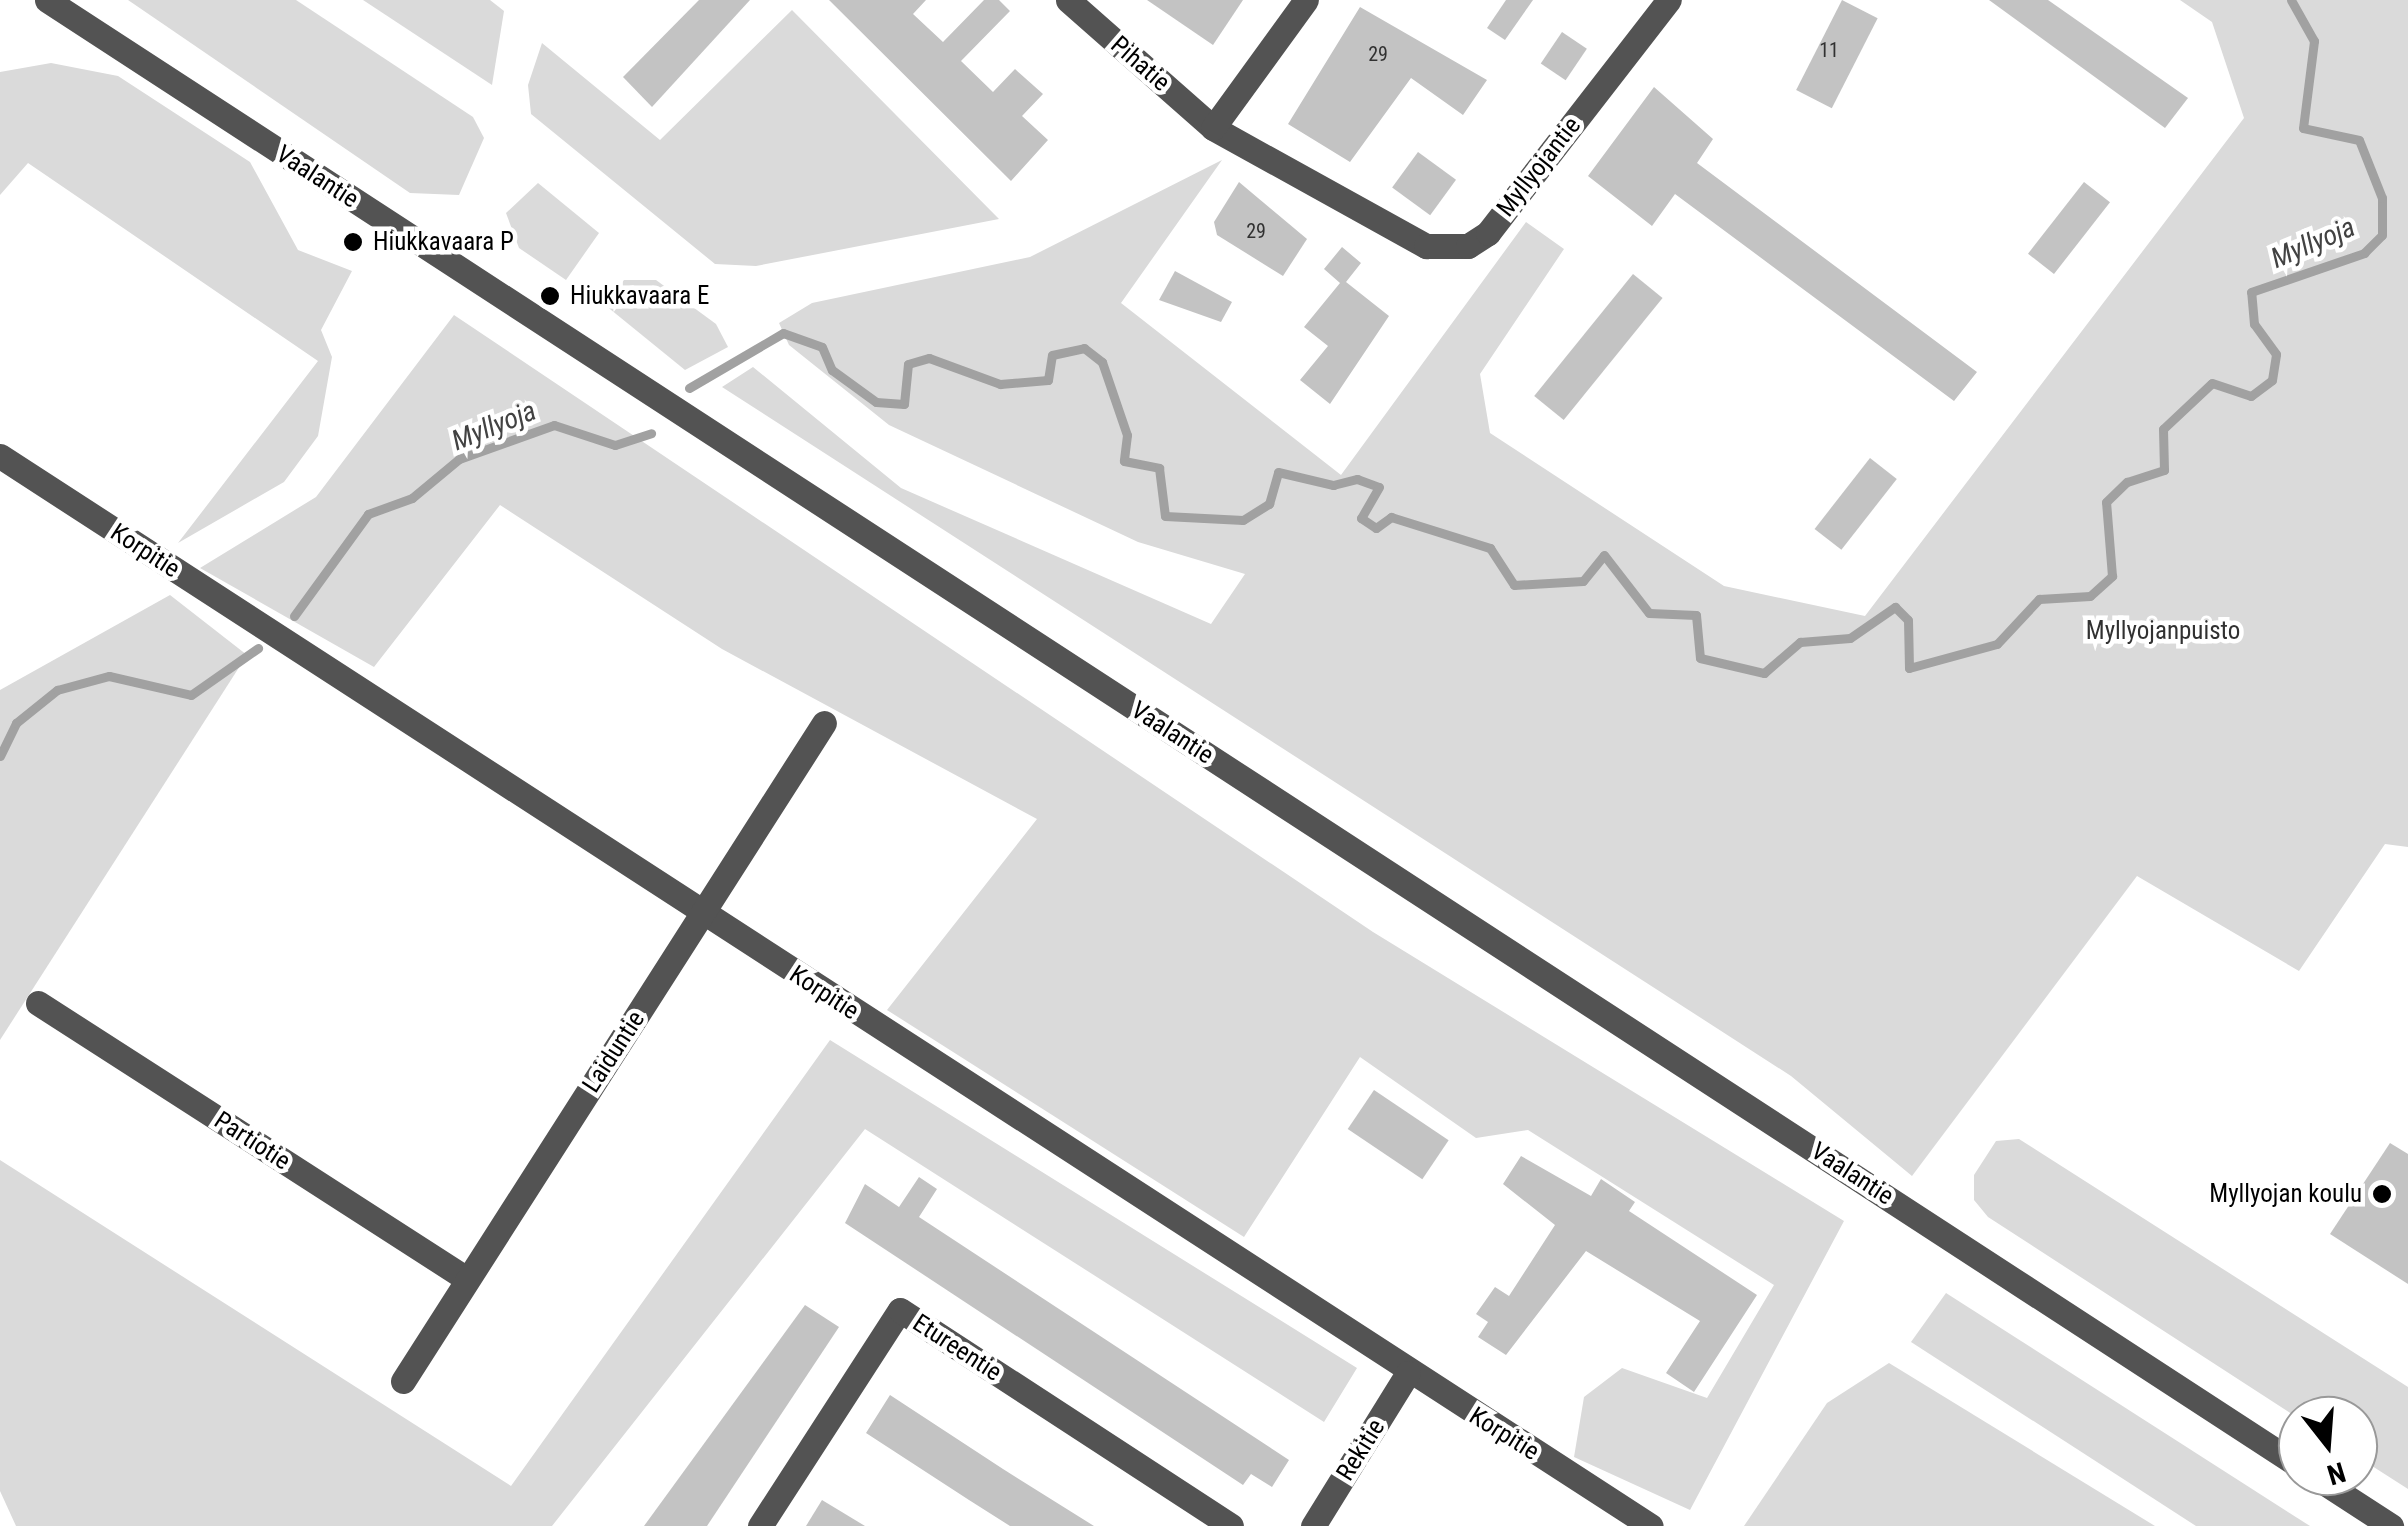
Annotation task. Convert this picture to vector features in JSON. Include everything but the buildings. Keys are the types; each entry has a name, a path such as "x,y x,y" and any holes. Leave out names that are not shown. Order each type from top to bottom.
{"street":[{"name":"Vaalantie","path":"47,0 2278,1452"},
{"name":"Pihatie","path":"1068,0 1212,128"},
{"path":"1212,128 1306,0"},
{"name":"Myllyojantie","path":"1212,128 1426,246 1468,246 1488,233 1669,0"},
{"name":"Korpitie","path":"0,456 1408,1373 1651,1526"},
{"name":"Laiduntie","path":"403,1381 824,723"},
{"name":"Partiotie","path":"38,1004 466,1279"},
{"name":"Etureentie","path":"760,1526 900,1310 1231,1526"},
{"name":"Rekitie","path":"1313,1526 1408,1373"},
{"path":"2345,1496 2391,1526"}],"green space":[{"path":"128,0 296,0 473,117 484,138 459,195 410,193"},
{"path":"363,0 490,0 504,11 492,85"},
{"name":"Myllyojanpuisto","path":"2180,0 2408,0 2408,847 2385,844 2299,971 2137,876 1912,1176 1791,1076 722,387 753,367 901,488 1211,624 1245,574 1138,542 889,425 789,345 779,323 812,303 1030,257 1222,160 1121,303 1341,475 1526,222 1564,249 1480,374 1490,433 1724,586 1865,616 2244,118 2212,22"},
{"path":"792,10 999,219 756,266 715,264 531,114 528,85 542,43 660,140"},
{"path":"51,63 118,76 250,162 298,250 352,271 321,330 332,357 318,436 284,482 178,543 318,361 28,163 0,195 0,72"},
{"path":"538,183 599,233 566,280 519,248 506,213"},
{"path":"624,280 656,280 716,324 728,347 685,370 605,305"},
{"path":"454,315 1373,932 1844,1221 1690,1510 1574,1457 1584,1397 1622,1368 1707,1398 1774,1285 1528,1130 1476,1138 1360,1057 1244,1237 887,1010 1037,819 722,649 500,505 374,667 200,568 316,497"},
{"path":"170,595 247,655 0,1040 0,690"},
{"path":"830,1040 1357,1368 1324,1422 865,1129 552,1526 16,1526 0,1491 0,1160 511,1486"},
{"path":"2019,1139 2408,1387 2408,1489 2378,1470 2378,1396 2278,1396 2278,1405 1988,1217 1974,1200 1974,1175 1996,1141"},
{"path":"1946,1293 2310,1526 2196,1526 1911,1342"},
{"path":"1889,1363 2155,1526 1744,1526 1827,1403"}],"waterway":[{"name":"Myllyoja","path":"689,388 783,333 822,347 832,370 876,402 904,404 908,364 929,358 1000,384 1048,380 1052,355 1084,348 1102,362 1127,435 1124,461 1159,468 1165,516 1243,520 1269,504 1278,472 1333,485 1357,479 1379,487 1361,518 1376,528 1391,517 1490,548 1514,585 1583,581 1604,555 1649,613 1696,615 1700,658 1764,673 1800,642 1850,638 1895,607 1908,620 1909,668 1997,644 2039,599 2090,596 2112,576 2106,502 2127,482 2164,470 2163,429 2212,383 2251,396 2272,380 2276,354 2254,324 2251,292 2364,253 2382,235 2382,198 2359,140 2303,128 2314,41 2291,0"},
{"name":"Myllyoja","path":"294,616 368,514 412,498 459,459 554,425 615,445 651,433"},
{"name":"Myllyoja","path":"0,756 16,723 57,690 109,676 191,695 258,648"}],"place":[{"name":"Hiukkavaara P","path":"353,242"},
{"name":"Hiukkavaara E","path":"550,296"},
{"name":"Myllyojan koulu","path":"2382,1194"}]}
